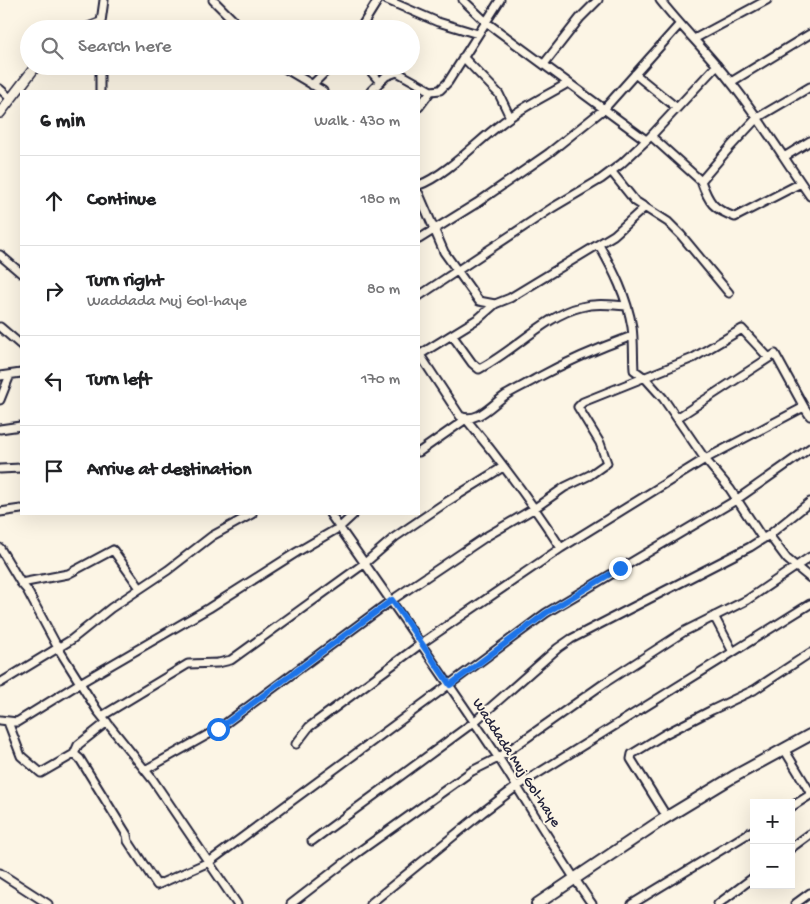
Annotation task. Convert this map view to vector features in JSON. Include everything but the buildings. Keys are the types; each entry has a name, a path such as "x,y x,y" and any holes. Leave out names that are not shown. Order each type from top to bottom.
{"main road":[{"path":"537,904 667,817 733,777 810,735"}],"street":[{"path":"101,20 104,0"},
{"path":"213,0 233,20"},
{"path":"366,20 378,0"},
{"path":"387,0 438,22 478,34"},
{"path":"463,0 486,22 604,109 648,138 701,181 708,200 719,211 735,218 801,184"},
{"path":"402,75 431,91 436,92 444,87 500,0"},
{"path":"544,64 580,18 598,0"},
{"path":"660,0 679,25 694,38 731,82 810,196"},
{"path":"694,38 767,0"},
{"path":"420,238 549,153 604,109 679,25"},
{"path":"731,82 810,34"},
{"path":"462,57 499,94 510,117"},
{"path":"420,295 611,171 648,138 717,65"},
{"path":"635,74 677,108"},
{"path":"0,113 29,75"},
{"path":"100,75 100,90"},
{"path":"296,75 320,90"},
{"path":"312,85 321,75"},
{"path":"374,75 380,82"},
{"path":"372,90 389,75"},
{"path":"420,185 450,165 510,117 568,82"},
{"path":"701,181 757,118 810,87"},
{"path":"0,89 10,98"},
{"path":"420,106 431,91"},
{"path":"784,157 810,141"},
{"path":"611,171 635,201 668,222 681,235 729,293"},
{"path":"420,196 444,252 478,301 495,304"},
{"path":"420,354 479,318 495,304 510,298 599,245 614,235 645,207"},
{"path":"599,245 619,281 627,306 632,336 634,370 645,378 663,398 705,459 766,537 787,559 810,578"},
{"path":"0,255 20,272"},
{"path":"452,335 472,363 480,369 499,358 560,314 595,304 627,306"},
{"path":"0,327 20,344"},
{"path":"145,770 218,729 392,600 487,536 607,463 600,443 578,407 584,402 693,358 742,329 770,358"},
{"path":"420,451 466,419 474,418 507,394 570,361 632,336"},
{"path":"677,418 775,354 810,416"},
{"path":"420,356 460,416 466,419 492,450 561,548"},
{"path":"0,376 20,373"},
{"path":"0,400 10,375"},
{"path":"296,744 309,727 422,643 561,548 705,459 804,407"},
{"path":"0,429 20,426"},
{"path":"74,754 80,759 127,836 128,842 157,885 209,862 546,613 736,500 810,448"},
{"path":"8,722 22,756 41,773 74,754 78,745 104,719 188,664 218,663 231,660 365,563 395,537 503,467"},
{"path":"0,469 20,468"},
{"path":"312,841 474,722 558,648 571,639 750,547 766,537 810,502"},
{"path":"0,512 20,509"},
{"path":"0,683 58,648 140,588 168,570 212,536 250,515"},
{"name":"Waddada Muj Gol-haye","path":"331,515 422,643 498,758 574,880 592,904"},
{"path":"0,720 17,722 201,613 340,527 353,515"},
{"path":"0,548 20,583 27,590 58,648 80,683 104,719 145,770 237,904"},
{"path":"20,583 68,574 113,550 140,588"},
{"path":"291,904 357,853 472,771 498,758 606,682 685,631 747,600 797,568 810,557"},
{"path":"370,904 516,787 810,604"},
{"path":"714,616 733,652"},
{"path":"667,817 631,759 632,754 696,718 754,690 810,653"},
{"path":"784,749 810,793 795,804"},
{"path":"632,904 750,832"},
{"path":"795,845 810,834"},
{"path":"0,873 48,904"},
{"path":"718,904 750,880"},
{"path":"795,904 810,893"}],"route":[{"path":"218,729 392,600 450,685 546,613 620,568"}]}
